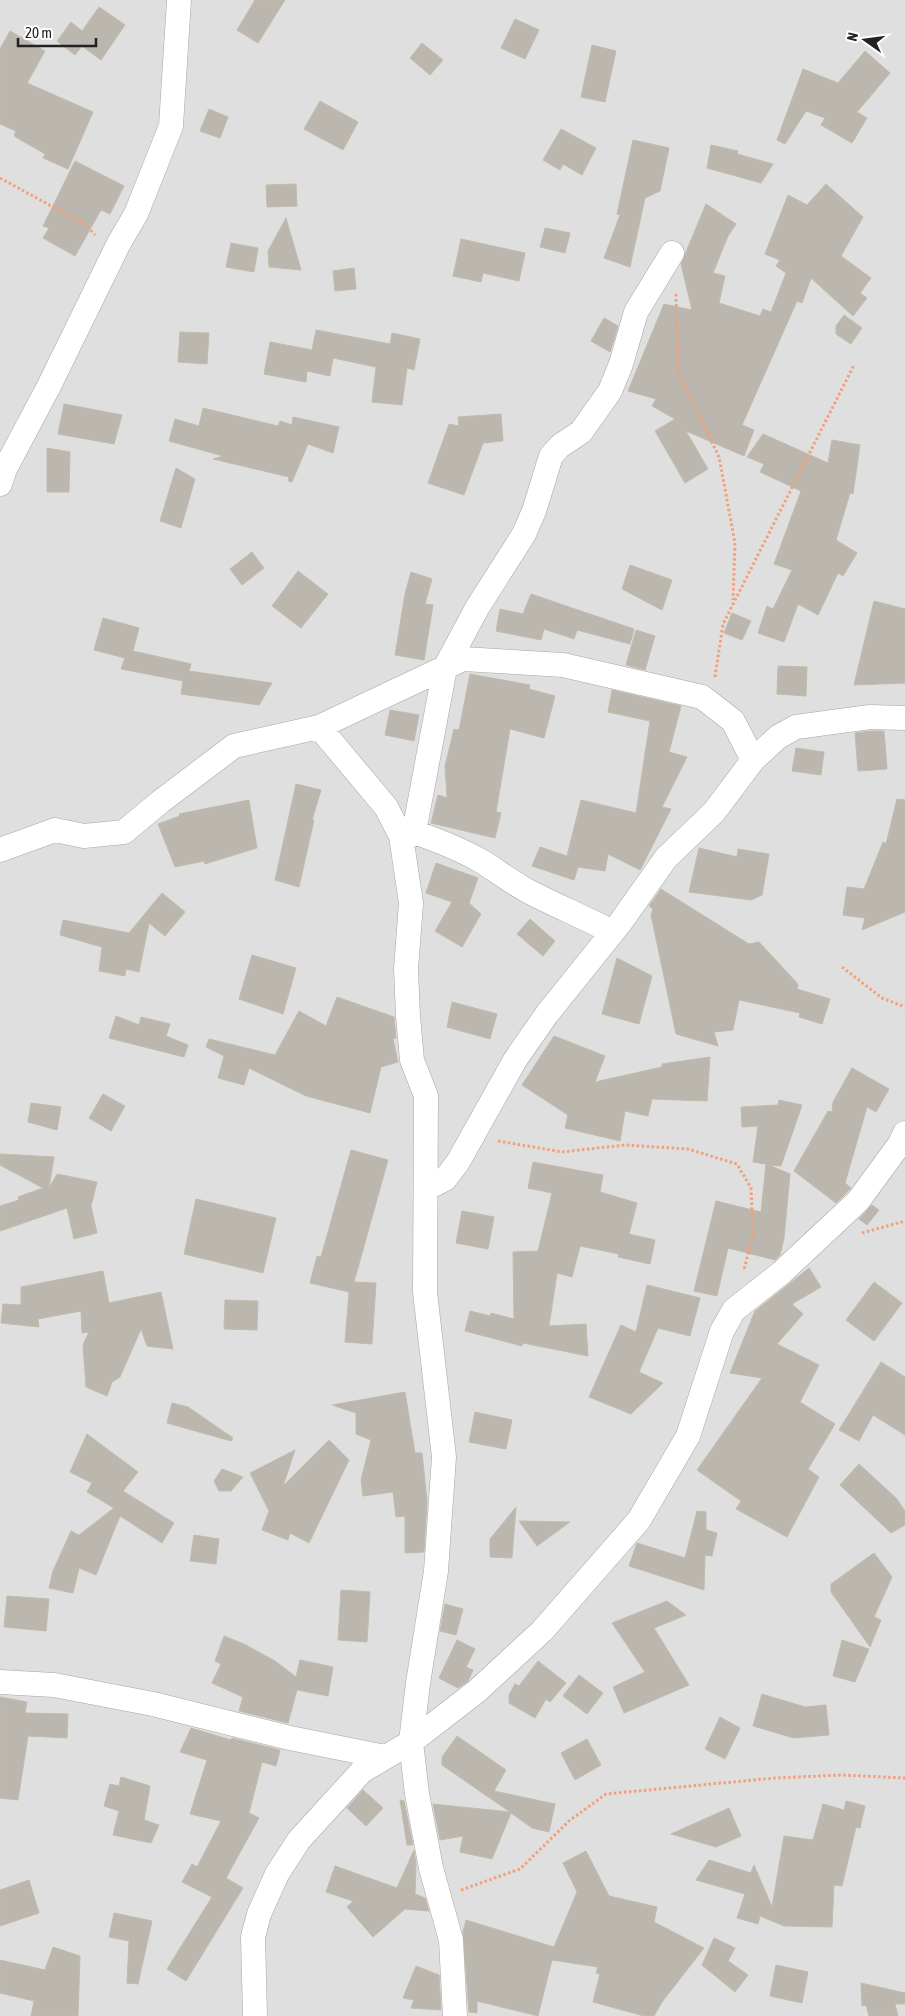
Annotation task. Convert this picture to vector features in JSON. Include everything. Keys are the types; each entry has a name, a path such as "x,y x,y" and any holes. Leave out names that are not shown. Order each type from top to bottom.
{"street":[{"path":"0,484 5,469 49,386 105,271 136,214 171,126 179,0"},
{"path":"456,2016 451,1940 439,1898 417,1794 411,1742 418,1683 436,1571 444,1457 425,1292 426,1096 412,1060 408,1016 406,969 411,903 408,837 445,668 477,608 524,534 534,511 551,456 560,446 581,432 610,391 621,364 636,312 672,253"},
{"path":"0,850 55,830 84,836 124,832 234,746 319,728 464,659 563,665 702,697 733,721 753,760"},
{"path":"426,1190 445,1179 473,1135 515,1060 547,1014 612,932 666,858 714,812 753,760 778,737 796,727 870,717 905,718"},
{"path":"319,728 386,806 408,837 482,862 504,878 528,891 583,916 612,932"},
{"path":"255,2016 253,1937 259,1914 278,1874 298,1840 362,1771 411,1742 477,1691 542,1631 639,1520 688,1436 715,1349 722,1330 734,1310 781,1272 858,1201 899,1145 905,1133"},
{"path":"0,1682 54,1685 153,1704 290,1738 386,1757"}],"path":[{"path":"0,178 86,225 101,243 105,271"},
{"path":"672,253 677,299 678,372 718,457 735,543 733,603"},
{"path":"714,679 723,624 854,365"},
{"path":"842,967 882,998 905,1007"},
{"path":"473,1135 536,1149 562,1152 625,1145 688,1149 737,1164 750,1188 753,1234 743,1272"},
{"path":"439,1898 520,1869 569,1821 606,1794 775,1778 841,1775 905,1778"}],"shaded area":[{"path":"0,0 905,0 905,2016 0,2016"}],"building":[{"path":"255,0 285,0 258,43 237,30"},
{"path":"99,7 125,25 101,60 82,46 75,55 57,41 71,22 82,31"},
{"path":"515,19 539,30 525,59 501,48"},
{"path":"10,31 45,51 27,83 93,112 68,169 43,158 45,154 14,136 16,131 0,124 0,49"},
{"path":"422,43 443,60 430,75 410,58"},
{"path":"592,45 616,51 605,102 581,97"},
{"path":"865,51 890,73 857,112 867,118 852,143 821,125 825,118 806,111 785,144 777,140 803,69 838,83"},
{"path":"320,101 358,122 343,150 304,129"},
{"path":"209,109 228,117 220,138 200,131"},
{"path":"561,129 596,148 582,175 563,164 560,170 543,160"},
{"path":"633,140 669,148 660,191 645,198 630,267 604,258 620,215 617,214"},
{"path":"711,145 738,151 737,154 773,164 761,183 707,168"},
{"path":"75,161 124,186 110,214 101,210 75,256 43,238 49,228 43,226"},
{"path":"296,184 297,206 267,207 266,185"},
{"path":"826,184 863,217 841,256 871,278 860,293 867,298 853,316 811,278 802,303 797,301 742,425 754,430 744,456 686,431 708,469 685,483 655,431 675,419 652,406 656,399 628,391 664,304 692,310 681,264 706,204 736,224 728,236 713,273 725,276 719,303 760,316 763,309 771,312 786,273 776,266 780,260 765,254 788,195 807,205"},
{"path":"286,218 301,270 269,267 268,251"},
{"path":"545,228 570,233 565,253 540,247"},
{"path":"461,239 525,253 519,281 483,273 481,282 453,276"},
{"path":"231,243 258,248 254,272 226,267"},
{"path":"354,268 356,289 335,291 333,271"},
{"path":"844,315 862,328 851,344 836,334 836,326"},
{"path":"604,318 618,326 610,352 591,341"},
{"path":"316,330 390,344 392,333 420,339 414,370 407,368 402,405 372,402 376,367 333,358 330,376 307,371 306,382 264,374 270,342 312,350"},
{"path":"180,332 209,333 207,364 178,362"},
{"path":"64,404 122,415 114,444 58,434"},
{"path":"203,408 278,426 280,421 292,425 293,417 339,427 333,453 308,444 292,482 288,481 289,477 213,459 223,456 169,441 175,419 199,426"},
{"path":"501,414 503,441 483,443 464,495 428,483 449,424 459,426 458,417"},
{"path":"763,434 828,463 832,440 860,445 853,494 850,493 836,540 857,553 843,576 838,573 818,615 798,604 784,642 758,633 767,606 773,609 792,570 774,564 801,491 760,472 764,464 747,457"},
{"path":"47,448 70,452 69,492 47,492"},
{"path":"176,468 195,479 181,528 160,521"},
{"path":"252,552 264,568 242,585 230,569"},
{"path":"630,565 672,580 662,610 622,589"},
{"path":"298,571 328,594 301,628 272,606"},
{"path":"411,572 432,579 425,604 433,605 424,660 395,655 405,594"},
{"path":"531,594 634,629 630,644 577,630 574,639 544,629 541,640 496,631 500,609 523,614"},
{"path":"874,601 905,609 905,683 854,685"},
{"path":"732,613 751,621 742,640 724,633"},
{"path":"103,618 139,628 133,651 191,664 189,671 272,683 259,705 181,694 183,681 121,669 125,658 94,650"},
{"path":"636,630 655,636 645,670 626,665"},
{"path":"778,666 807,667 806,696 777,694"},
{"path":"470,674 530,685 529,689 555,696 544,738 510,729 496,812 501,813 495,838 431,823 438,795 447,798 445,766 454,729 459,730"},
{"path":"612,690 681,706 669,752 687,757 662,807 671,809 640,870 608,854 605,871 578,867 574,880 532,866 540,847 567,856 581,800 636,813 650,721 608,712"},
{"path":"390,710 419,715 414,741 385,735"},
{"path":"884,731 887,769 858,771 855,733"},
{"path":"796,748 824,752 821,775 792,771"},
{"path":"296,784 321,790 312,820 314,820 299,887 275,880"},
{"path":"897,799 905,800 905,912 862,930 865,918 843,915 847,887 864,889 883,842 886,844"},
{"path":"249,800 257,848 205,864 204,861 175,867 158,824 180,816 179,814"},
{"path":"699,848 737,857 738,849 769,854 762,895 751,900 689,892"},
{"path":"436,863 478,878 469,903 481,914 462,947 435,931 452,902 426,893"},
{"path":"661,889 749,944 759,942 798,984 797,989 830,999 822,1024 799,1017 800,1013 739,1000 733,1030 714,1032 718,1046 676,1034 651,915 653,909 649,906"},
{"path":"162,893 185,912 165,936 149,923 139,972 126,969 125,976 99,971 102,947 60,935 63,920 129,933"},
{"path":"530,919 555,941 543,956 517,934"},
{"path":"252,955 296,968 283,1014 239,999"},
{"path":"617,958 652,976 639,1024 602,1014"},
{"path":"337,997 394,1017 396,1038 393,1039 398,1062 381,1067 370,1113 306,1096 249,1068 244,1085 218,1078 224,1056 206,1047 209,1039 275,1055 299,1011 326,1026"},
{"path":"452,1002 497,1014 490,1039 447,1027"},
{"path":"116,1016 139,1025 141,1017 170,1024 166,1036 188,1045 184,1057 109,1038"},
{"path":"554,1036 605,1056 595,1082 662,1067 662,1064 710,1057 707,1101 652,1099 648,1116 625,1111 620,1141 565,1128 568,1115 522,1085"},
{"path":"852,1068 889,1089 876,1112 867,1107 845,1183 851,1188 836,1203 794,1171 828,1111 832,1112 833,1102"},
{"path":"103,1094 125,1106 111,1131 89,1118"},
{"path":"779,1100 802,1105 781,1166 769,1165 790,1174 784,1238 780,1255 775,1260 728,1248 717,1296 694,1291 716,1201 761,1212 766,1164 753,1162 758,1126 742,1127 741,1107 778,1105"},
{"path":"31,1103 61,1107 57,1130 28,1122"},
{"path":"351,1150 388,1160 354,1282 376,1283 372,1344 345,1342 349,1292 310,1283 317,1256 321,1257"},
{"path":"0,1154 54,1157 49,1188 57,1174 97,1182 91,1206 97,1233 74,1239 67,1208 0,1231 0,1206 19,1200 18,1197 43,1188 0,1165"},
{"path":"533,1162 603,1175 600,1192 637,1203 629,1234 655,1240 650,1264 618,1257 619,1254 580,1246 572,1277 557,1273 549,1326 586,1324 588,1356 523,1343 522,1346 465,1331 470,1311 490,1316 491,1313 514,1319 513,1252 538,1251 552,1193 528,1188"},
{"path":"196,1199 276,1218 263,1273 184,1254"},
{"path":"872,1205 879,1210 867,1225 859,1219"},
{"path":"462,1211 494,1217 488,1249 456,1243"},
{"path":"809,1268 821,1287 792,1304 803,1314 777,1344 819,1365 800,1402 835,1424 808,1469 819,1477 787,1537 736,1509 741,1501 697,1470 762,1378 730,1373 755,1311"},
{"path":"103,1271 109,1303 161,1292 173,1349 147,1346 141,1329 120,1377 112,1382 107,1396 86,1387 83,1345 89,1332 82,1333 81,1311 38,1319 39,1327 1,1323 3,1304 21,1305 21,1287"},
{"path":"874,1282 902,1303 874,1341 846,1320"},
{"path":"647,1285 700,1298 690,1336 658,1328 639,1372 663,1383 631,1414 589,1397 621,1325 636,1332"},
{"path":"225,1300 258,1301 257,1330 224,1329"},
{"path":"881,1362 905,1377 905,1435 873,1415 859,1441 839,1430"},
{"path":"405,1392 415,1453 422,1453 427,1501 424,1552 405,1553 405,1516 396,1517 393,1492 363,1496 361,1480 371,1440 356,1434 356,1413 332,1405"},
{"path":"172,1403 188,1407 233,1438 231,1441 167,1423"},
{"path":"475,1412 512,1420 506,1449 469,1442"},
{"path":"87,1434 138,1472 123,1491 174,1523 162,1543 120,1516 96,1575 79,1568 73,1593 49,1588 53,1571 71,1531 79,1535 114,1508 87,1492 92,1483 70,1472"},
{"path":"329,1440 349,1460 309,1543 290,1533 288,1540 262,1530 269,1511 250,1473 295,1450 283,1486"},
{"path":"859,1464 896,1498 905,1511 905,1525 891,1533 840,1485"},
{"path":"222,1469 243,1477 231,1491 219,1491 214,1481"},
{"path":"516,1507 512,1558 490,1557 490,1539"},
{"path":"697,1511 706,1512 706,1530 717,1533 712,1556 705,1555 704,1590 629,1566 637,1543 685,1558"},
{"path":"519,1521 570,1522 537,1546"},
{"path":"194,1535 219,1539 216,1564 190,1561"},
{"path":"874,1553 892,1577 874,1617 881,1620 870,1647 831,1592 831,1584"},
{"path":"341,1590 370,1592 367,1642 338,1640"},
{"path":"7,1596 49,1599 46,1631 4,1627"},
{"path":"667,1601 686,1615 654,1628 689,1685 624,1713 613,1687 645,1672 612,1623"},
{"path":"445,1604 463,1609 456,1635 440,1631"},
{"path":"224,1636 246,1645 275,1661 296,1677 300,1660 333,1667 328,1696 297,1690 288,1723 239,1711 243,1697 212,1683 221,1664 215,1661"},
{"path":"457,1640 475,1649 466,1667 473,1670 468,1681 458,1688 439,1678"},
{"path":"842,1640 869,1649 855,1682 833,1676"},
{"path":"538,1661 566,1683 550,1702 546,1699 535,1718 509,1703 509,1695 515,1684 519,1686"},
{"path":"579,1675 603,1693 587,1714 563,1696"},
{"path":"762,1694 805,1707 826,1705 829,1735 794,1738 753,1726"},
{"path":"0,1697 27,1702 25,1713 68,1714 67,1738 28,1736 18,1800 0,1798"},
{"path":"720,1717 740,1728 725,1759 705,1749"},
{"path":"191,1728 231,1740 232,1738 280,1750 276,1766 262,1762 249,1813 259,1818 226,1878 243,1888 186,1981 167,1969 212,1897 182,1882 192,1864 197,1867 221,1821 190,1814 207,1760 180,1752"},
{"path":"457,1736 506,1770 494,1791 555,1804 549,1832 532,1828 511,1813 492,1859 460,1852 463,1836 440,1840 433,1804 510,1812 442,1765 442,1757"},
{"path":"587,1739 601,1765 575,1780 561,1753"},
{"path":"121,1777 150,1786 144,1820 159,1825 151,1843 113,1835 119,1811 104,1806 110,1784 119,1786"},
{"path":"363,1790 383,1808 366,1826 347,1808"},
{"path":"400,1800 404,1801 413,1845 407,1845"},
{"path":"846,1801 865,1806 860,1828 856,1827 842,1886 834,1885 832,1927 784,1926 760,1916 758,1924 737,1918 745,1894 696,1880 709,1860 751,1873 754,1865 772,1907 784,1836 813,1840 823,1804 844,1810"},
{"path":"729,1808 741,1836 716,1847 671,1834"},
{"path":"414,1850 416,1864 415,1894 425,1898 429,1911 405,1909 373,1937 347,1907 353,1901 326,1892 335,1866 397,1888"},
{"path":"586,1851 609,1896 657,1907 654,1922 704,1948 662,2002 654,2016 644,2016 593,2002 600,1974 596,1973 598,1967 552,1960 538,2016 477,2001 477,2013 469,2012 463,1932 466,1920 554,1947 577,1892 563,1863"},
{"path":"29,1880 39,1913 0,1926 0,1890"},
{"path":"114,1913 152,1921 138,1984 127,1983 129,1941 109,1937"},
{"path":"714,1938 735,1948 728,1961 748,1975 735,1992 702,1965"},
{"path":"53,1947 80,1956 78,2016 31,2016 34,2001 0,1993 0,1960 45,1970"},
{"path":"776,1965 808,1972 802,2003 770,1996"},
{"path":"416,1966 439,1975 441,2010 411,2008 414,2000 403,1998"},
{"path":"861,1983 905,1993 905,2004 895,2004 898,2016 869,2016 866,2005 862,2006"}]}
